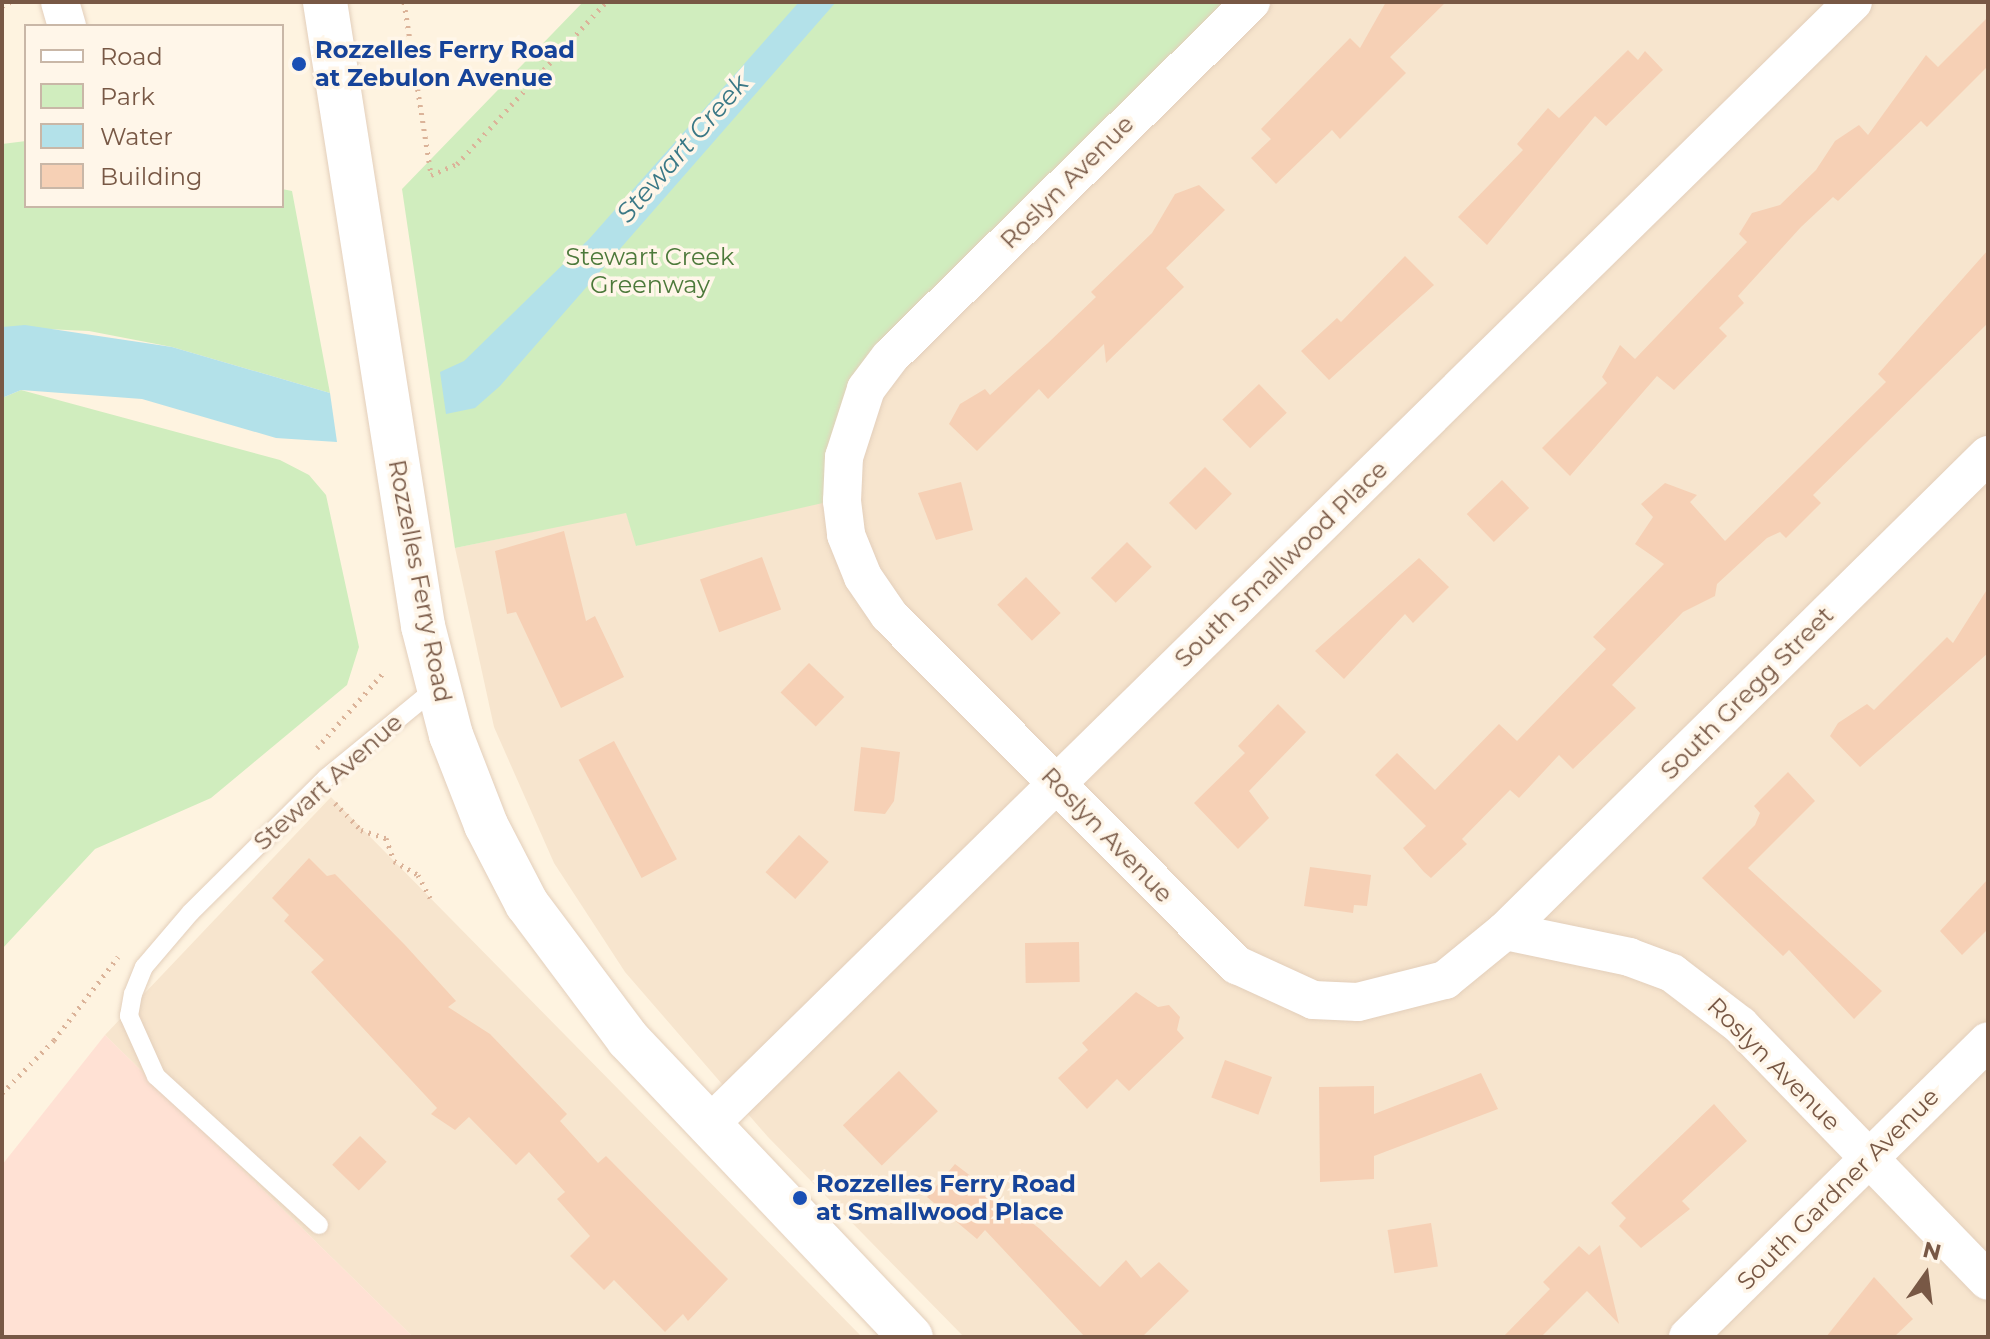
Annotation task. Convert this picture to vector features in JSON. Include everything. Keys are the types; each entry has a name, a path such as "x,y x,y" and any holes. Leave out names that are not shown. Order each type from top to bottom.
{"street":[{"path":"60,2 66,24"},
{"name":"Rozzelles Ferry Road","path":"325,2 437,687 486,825 527,904 628,1039 911,1337"},
{"name":"Roslyn Avenue","path":"1251,2 890,357 851,426 842,501 846,535 863,577 889,615 1237,965 1313,1000 1402,996 1445,980 1505,931 1629,957 1693,984 1740,1025 1988,1281"},
{"name":"South Smallwood Place","path":"709,1125 1853,2"},
{"name":"South Gregg Street","path":"1505,931 1988,455"},
{"name":"South Gardner Avenue","path":"1688,1337 1988,1041"}],"lane":[{"name":"Stewart Avenue","path":"319,1225 156,1076 129,1016 144,967 222,881 318,786 437,687"}],"path":[{"path":"2,6 10,2"},
{"path":"404,2 431,175 457,164 606,2"},
{"path":"318,786 361,830 386,838 394,861 418,875 430,898"}],"shaded area":[{"path":"1235,2 1988,2 1988,1337 964,1337 768,1137 625,972 554,863 494,727 455,548 626,512 637,546 834,444"},
{"path":"331,797 862,1337 413,1337 105,1035"},
{"path":"105,1035 413,1337 2,1337 2,1165"}],"green space":[{"name":"Stewart Creek Greenway","path":"583,2 1235,2 888,343 827,502 636,546 626,513 455,548 402,189"},
{"path":"24,141 24,208 284,208 284,189 292,191 330,393 172,347 89,331 2,327 2,144"},
{"path":"21,390 280,460 309,475 326,495 359,647 347,685 211,798 95,849 2,949 2,398"}],"water":[{"name":"Stewart Creek","path":"799,2 836,2 500,386 475,408 446,414 440,372 464,361 589,239"},
{"path":"25,325 172,347 330,393 337,442 276,438 142,399 21,390 2,398 2,327"}],"building":[{"path":"1386,2 1446,2 1390,57 1406,73 1340,139 1332,130 1276,184 1251,158 1271,139 1261,129 1350,38 1360,48"},
{"path":"1988,17 1988,66 1927,127 1921,121 1838,201 1833,197 1801,227 1738,296 1744,303 1719,328 1727,336 1674,390 1657,376 1570,476 1542,448 1607,383 1602,377 1620,345 1635,359 1747,242 1739,234 1752,213 1780,205 1816,170 1835,141 1859,125 1868,135 1926,55 1938,67"},
{"path":"1628,50 1638,60 1645,51 1663,70 1606,126 1595,116 1487,245 1458,217 1523,150 1517,144 1548,108 1559,118"},
{"path":"1199,185 1225,210 1166,268 1184,287 1106,363 1104,344 1048,399 1039,389 977,451 949,424 960,404 985,389 990,395 1048,343 1096,297 1091,292 1152,233 1175,194"},
{"path":"1988,250 1988,323 1813,495 1821,503 1786,538 1780,532 1767,538 1717,584 1715,596 1683,612 1612,685 1636,708 1573,769 1559,755 1519,798 1510,790 1462,839 1467,844 1431,878 1424,872 1403,848 1426,826 1375,775 1397,753 1435,790 1499,724 1517,741 1606,649 1593,637 1664,564 1635,544 1653,517 1641,504 1665,483 1697,495 1690,502 1725,541 1886,382 1878,374"},
{"path":"1405,256 1434,285 1329,380 1301,351 1337,318 1341,322"},
{"path":"1259,384 1287,413 1250,448 1222,419"},
{"path":"1205,467 1232,494 1196,530 1169,503"},
{"path":"1502,480 1529,508 1494,542 1467,514"},
{"path":"961,482 973,530 936,540 918,493"},
{"path":"564,531 586,621 595,616 624,677 561,708 516,612 507,614 495,551"},
{"path":"1127,542 1152,567 1116,603 1091,578"},
{"path":"762,557 781,610 719,632 700,580"},
{"path":"1419,558 1449,587 1413,623 1405,614 1344,679 1315,651"},
{"path":"1026,577 1061,613 1032,641 997,605"},
{"path":"1988,588 1988,653 1860,767 1830,736 1838,723 1867,704 1874,710 1947,637 1953,643"},
{"path":"809,663 844,697 816,727 781,692"},
{"path":"1278,704 1306,732 1249,791 1269,818 1238,849 1194,803 1245,753 1238,746"},
{"path":"614,741 677,859 642,878 579,760"},
{"path":"861,747 900,752 894,801 885,814 854,811"},
{"path":"1788,772 1815,801 1748,868 1882,991 1854,1019 1789,950 1783,956 1702,878 1755,825 1760,813 1754,806"},
{"path":"799,835 829,862 795,899 766,872"},
{"path":"309,858 327,876 335,874 405,945 456,1001 448,1007 490,1034 567,1114 560,1121 598,1163 606,1156 728,1279 688,1321 683,1314 665,1332 614,1280 604,1290 570,1256 590,1236 557,1199 565,1192 529,1152 516,1165 469,1117 455,1130 431,1114 437,1108 311,972 324,960 284,921 289,915 272,898"},
{"path":"1310,867 1371,875 1367,906 1354,905 1353,913 1304,906"},
{"path":"1988,879 1988,929 1962,955 1940,931"},
{"path":"1079,942 1080,982 1026,983 1025,943"},
{"path":"1136,992 1158,1007 1169,1005 1180,1017 1177,1030 1184,1038 1129,1091 1117,1079 1087,1109 1058,1078 1088,1050 1082,1043"},
{"path":"1225,1060 1272,1077 1258,1115 1211,1098"},
{"path":"899,1071 938,1111 882,1165 843,1125"},
{"path":"1481,1073 1498,1109 1374,1156 1374,1179 1320,1182 1319,1087 1374,1086 1374,1114"},
{"path":"1714,1104 1747,1141 1682,1201 1690,1209 1641,1248 1619,1226 1626,1218 1611,1203"},
{"path":"360,1136 387,1162 359,1190 332,1165"},
{"path":"955,1164 1040,1229 1100,1287 1126,1260 1141,1278 1159,1262 1189,1291 1142,1337 1085,1337 985,1230 977,1239 927,1197"},
{"path":"1431,1223 1438,1266 1394,1273 1388,1230"},
{"path":"1600,1245 1619,1324 1587,1291 1541,1337 1503,1337 1550,1289 1543,1282 1579,1246 1589,1255"},
{"path":"1874,1277 1913,1319 1894,1337 1826,1337"}],"place":[{"name":"Rozzelles Ferry Road at Zebulon Avenue","path":"299,64"},
{"name":"Rozzelles Ferry Road at Smallwood Place","path":"800,1198"}]}
